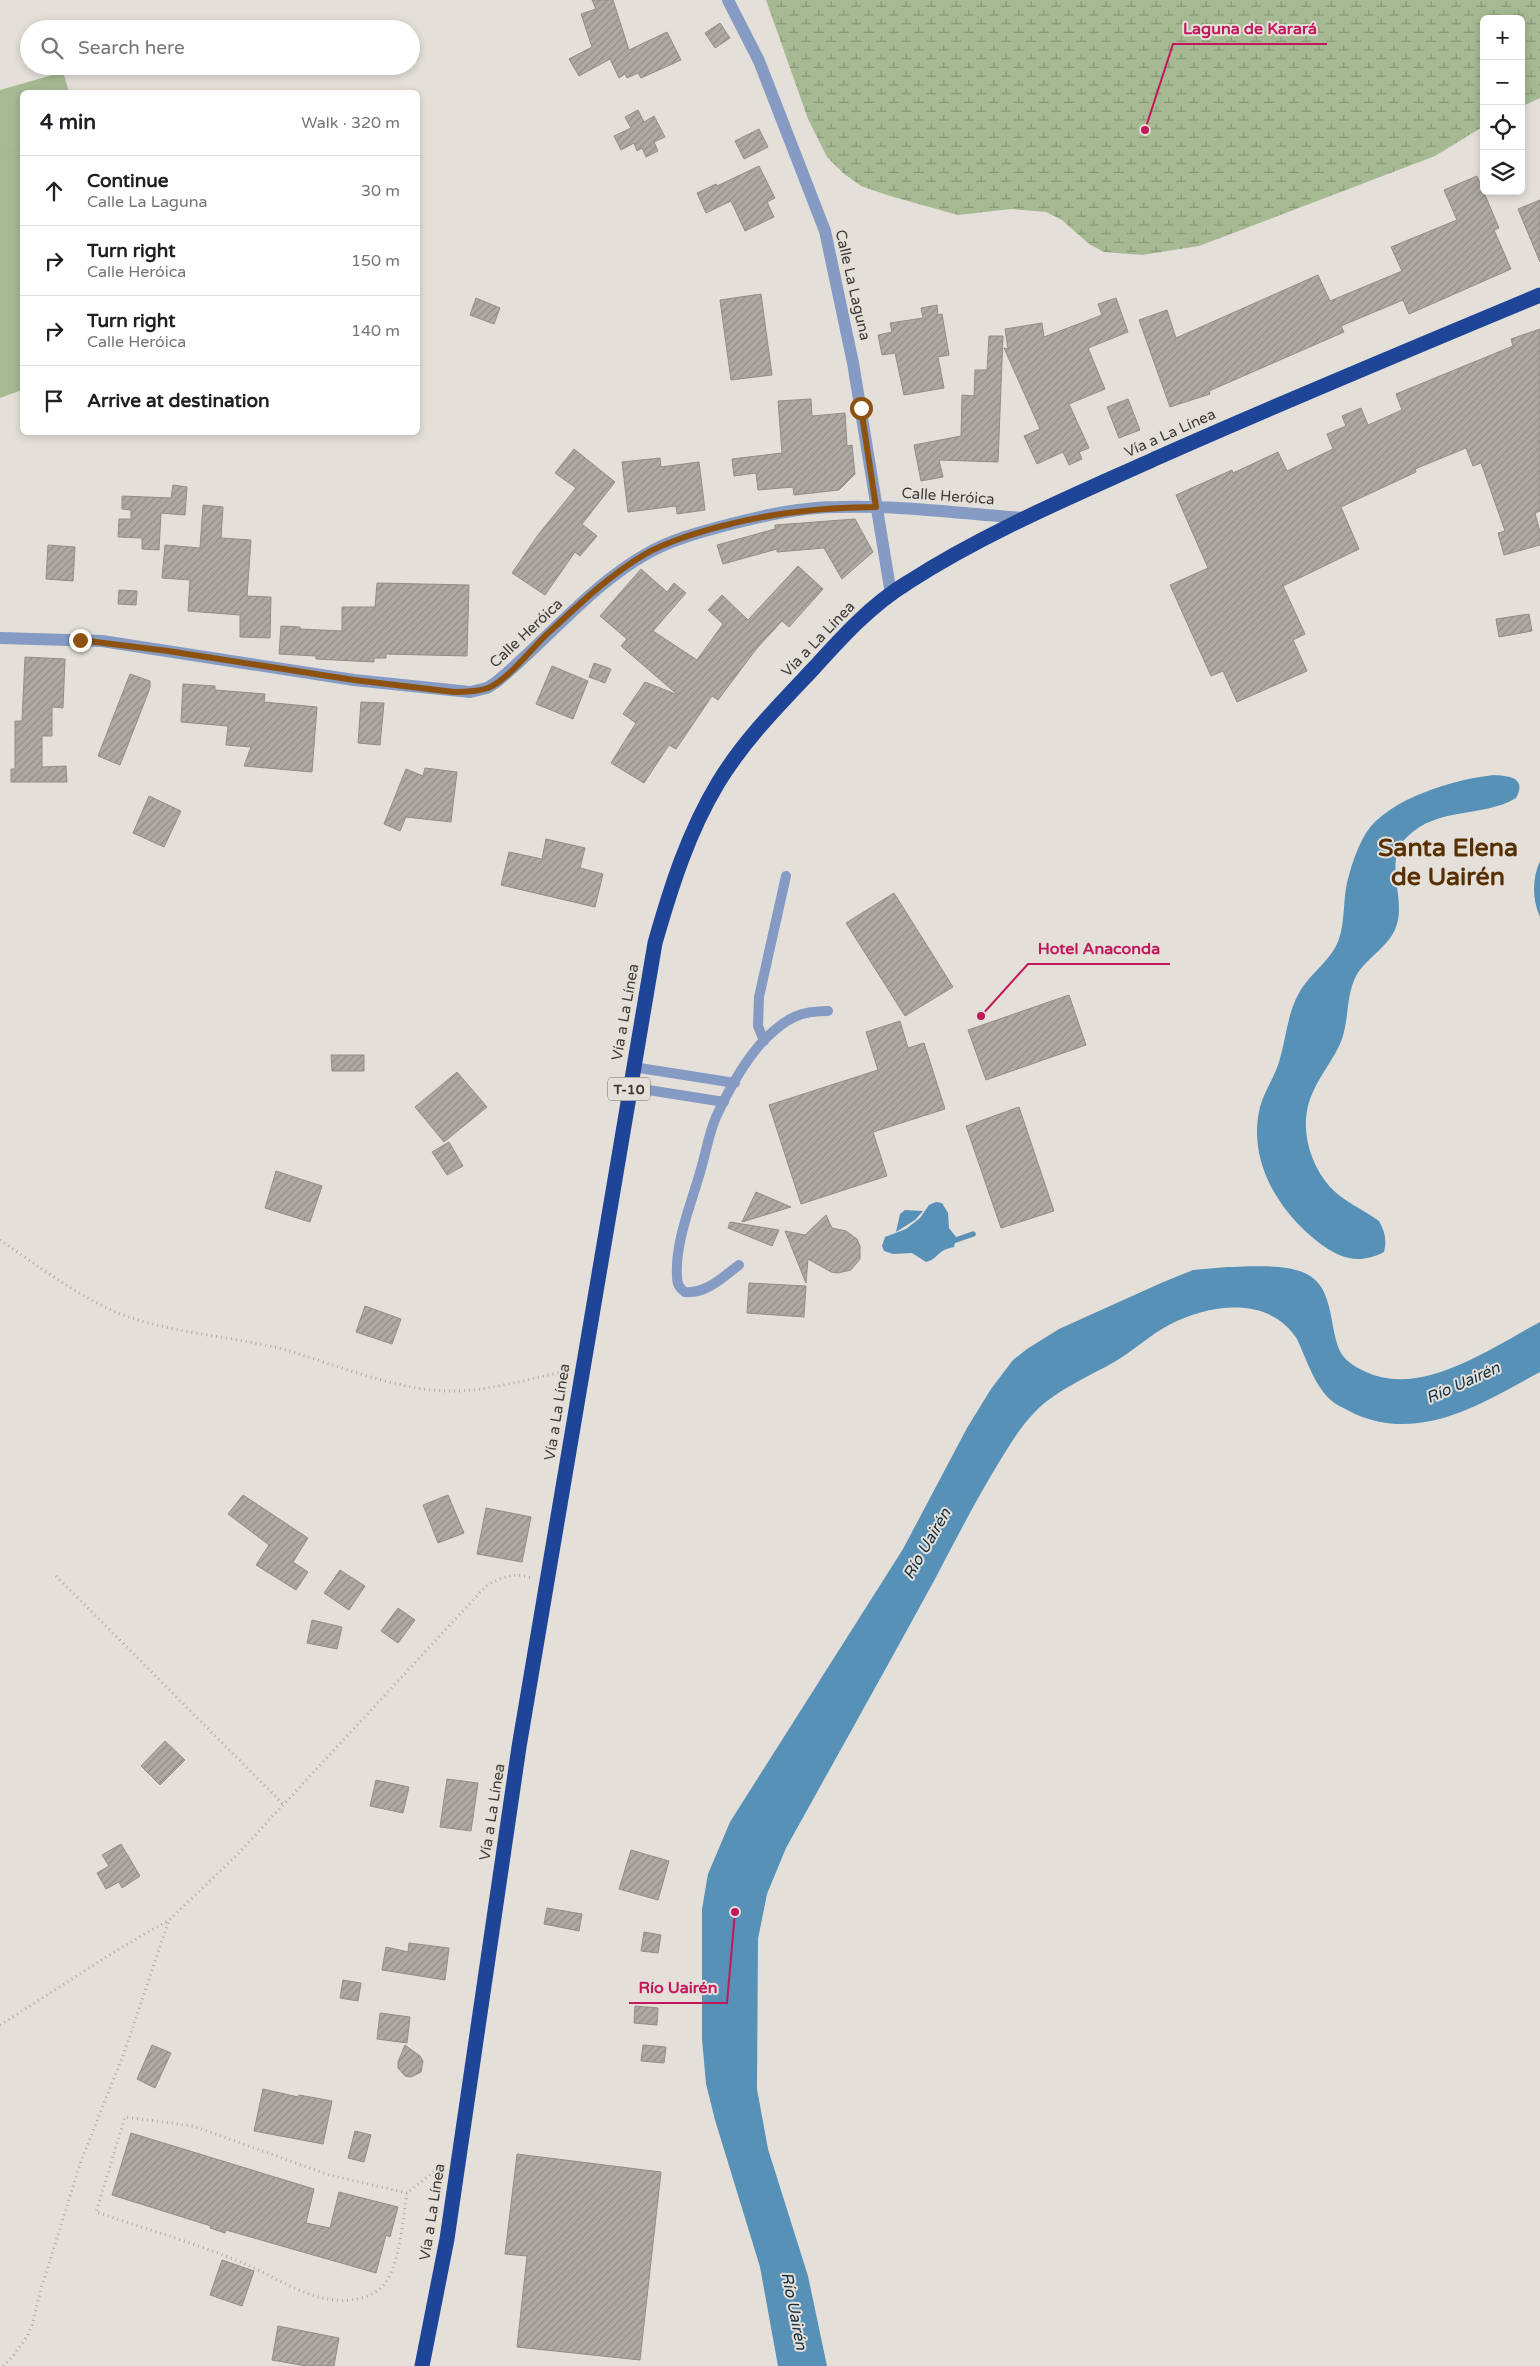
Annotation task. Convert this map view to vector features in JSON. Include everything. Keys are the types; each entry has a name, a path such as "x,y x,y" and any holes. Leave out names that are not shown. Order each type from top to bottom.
{"highway":[{"name":"Vía a La Línea","path":"422,2366 447,2239 546,1582 655,943 674,877 696,824 714,790 760,726 839,640 875,605 958,552 1024,518 1258,413 1540,295"}],"street":[{"name":"Calle La Laguna","path":"728,0 758,61 825,231 844,314 890,594"},
{"name":"Calle Heróica","path":"0,638 102,641 354,680 470,692 487,688 496,683 594,591 648,553 673,541 704,531 771,514 838,507 876,507 1024,518"}],"lane":[{"path":"764,1041 758,1026 759,998 786,876"},
{"path":"739,1265 718,1281 699,1291 685,1292 679,1288 677,1282 678,1259 682,1237 715,1120 735,1082 764,1041 780,1026 796,1015 804,1012 828,1011"},
{"path":"633,1067 735,1082"},
{"path":"629,1087 724,1102"}],"path":[{"path":"0,153 20,148"},
{"path":"0,1240 78,1293 123,1315 166,1327 284,1350 409,1386 452,1392 496,1386 582,1368"},
{"path":"0,2025 119,1949 169,1920 234,1858 486,1586 500,1578 512,1575 525,1575 546,1582"},
{"path":"56,1576 284,1805"},
{"path":"3,2366 14,2356 28,2335 32,2325 41,2289 81,2160 124,2052 169,1920"},
{"path":"407,2193 329,2175 193,2126 125,2117 96,2212 237,2260 303,2291 327,2299 347,2300 375,2292 386,2282 393,2267 407,2193 459,2152"}],"green space":[{"path":"766,0 1540,0 1540,98 1525,105 1525,15 1480,15 1480,128 1435,156 1199,246 1142,255 1104,252 1089,244 1062,220 1046,212 1011,209 958,215 890,196 861,186 843,173 827,157 808,119"},
{"path":"52,75 64,75 68,90 20,90 20,391 0,398 0,90"}],"water":[{"path":"1494,775 1511,777 1518,782 1519,791 1516,798 1489,808 1446,816 1432,821 1419,827 1407,837 1400,847 1396,857 1395,868 1399,904 1399,916 1396,927 1388,941 1356,976 1351,991 1342,1039 1336,1053 1316,1085 1309,1104 1306,1116 1308,1142 1311,1154 1322,1177 1335,1192 1379,1221 1385,1236 1384,1252 1375,1256 1358,1259 1342,1256 1326,1248 1303,1229 1290,1215 1269,1183 1262,1165 1258,1146 1257,1127 1260,1107 1279,1062 1295,1001 1304,986 1336,947 1342,925 1346,890 1352,864 1366,833 1390,810 1406,800 1442,786"},
{"path":"1540,861 1540,917 1535,903 1534,882"},
{"path":"936,1202 942,1203 948,1213 949,1228 956,1237 954,1247 944,1250 926,1262 912,1253 893,1254 884,1251 882,1246 885,1237 906,1229 920,1218 929,1205"},
{"path":"905,1210 923,1211 915,1220 896,1232 900,1214"},
{"path":"1227,1267 1283,1267 1305,1273 1313,1278 1328,1302 1336,1340 1341,1353 1349,1362 1364,1371 1386,1378 1408,1379 1431,1375 1455,1367 1478,1356 1540,1322 1540,1372 1474,1407 1451,1416 1428,1422 1404,1424 1380,1422 1355,1414 1327,1397 1316,1381 1297,1339 1285,1325 1271,1315 1255,1310 1238,1308 1220,1309 1202,1312 1162,1329 1116,1361 1073,1384 1052,1398 1042,1405 1025,1423 967,1519 917,1613 786,1848 767,1894 758,1939 757,2089 768,2149 808,2276 827,2366 778,2366 760,2267 715,2120 706,2084 702,2039 702,1909 708,1874 730,1822 903,1549 967,1428 991,1389 1013,1360 1059,1329 1161,1283 1193,1270"}],"building":[{"path":"592,0 613,0 629,50 667,32 681,60 641,78 638,73 627,78 625,74 619,78 610,59 579,76 569,59 592,47 581,14 596,9"},
{"path":"720,23 730,38 715,48 705,33"},
{"path":"638,110 644,122 654,116 665,137 654,142 658,151 646,157 642,148 637,151 634,143 621,150 614,136 631,128 625,117"},
{"path":"759,129 768,147 744,159 735,141"},
{"path":"759,166 775,198 767,202 774,217 745,231 731,201 706,213 697,193 716,184 717,186"},
{"path":"1477,176 1480,183 1480,195 1485,195 1499,228 1494,230 1511,269 1409,314 1403,300 1341,326 1344,332 1209,391 1210,394 1170,407 1139,320 1167,310 1176,338 1318,275 1330,301 1402,271 1391,247 1457,220 1444,190"},
{"path":"1540,200 1540,262 1518,209"},
{"path":"761,294 772,375 731,380 720,300"},
{"path":"476,298 500,308 494,324 470,315"},
{"path":"1116,298 1128,332 1088,348 1105,389 1069,404 1089,448 1079,452 1082,459 1069,465 1063,452 1037,464 1024,436 1040,429 1004,348 1008,349 1005,329 1042,323 1044,337 1102,315 1098,304"},
{"path":"937,305 938,315 942,314 949,355 938,357 944,388 904,395 895,353 882,355 878,335 892,332 890,323 923,318 921,308"},
{"path":"1540,329 1540,511 1535,513 1540,532 1540,545 1504,555 1498,533 1505,531 1481,463 1473,466 1466,448 1415,469 1416,472 1341,507 1359,549 1283,586 1305,634 1293,640 1307,671 1237,702 1223,671 1211,676 1170,585 1208,568 1176,495 1232,470 1233,473 1278,452 1287,471 1333,449 1327,434 1346,426 1342,416 1361,408 1368,425 1402,410 1396,394 1513,346 1511,339"},
{"path":"989,336 1003,336 998,462 939,460 943,477 921,481 914,445 961,436 962,395 974,396 975,370 987,370"},
{"path":"811,399 812,416 845,413 847,446 852,445 855,474 839,490 794,495 793,487 758,490 756,473 734,476 732,459 782,453 778,401"},
{"path":"1128,399 1140,430 1119,438 1107,407"},
{"path":"574,449 615,482 582,524 597,536 580,556 575,552 545,595 512,573 538,535 576,488 555,473"},
{"path":"660,458 661,467 699,462 705,510 677,514 676,506 628,512 622,462"},
{"path":"173,485 187,487 185,515 161,513 159,550 142,549 142,538 118,537 119,519 131,519 131,510 122,509 122,496 171,498"},
{"path":"203,505 223,507 221,538 251,540 247,596 271,597 270,638 240,637 240,615 188,611 190,580 162,578 165,545 200,548"},
{"path":"855,519 873,552 842,579 824,548 777,552 777,549 723,564 717,545 775,529 775,525"},
{"path":"48,545 75,547 73,581 46,579"},
{"path":"798,566 823,589 789,627 782,621 757,648 718,700 712,696 676,749 669,745 644,783 611,763 636,723 623,714 645,682 678,695 621,646 627,639 600,616 641,569 667,592 674,583 686,593 653,631 697,660 723,624 708,610 722,595 748,620"},
{"path":"377,583 469,585 467,656 386,654 386,658 374,658 374,662 316,659 316,656 279,654 281,626 342,631 342,607 375,607"},
{"path":"119,590 137,591 136,605 118,604"},
{"path":"1529,614 1532,631 1499,637 1496,619"},
{"path":"25,657 65,659 63,708 52,707 52,736 42,736 42,767 66,766 67,782 11,782 11,769 15,769 15,721 22,721"},
{"path":"594,663 611,669 605,683 589,677"},
{"path":"552,666 588,681 573,719 536,704"},
{"path":"130,674 150,681 150,688 120,765 98,756"},
{"path":"183,684 215,686 215,690 265,694 264,702 317,707 312,772 244,766 251,747 226,745 228,726 181,722"},
{"path":"361,702 384,703 380,745 358,743"},
{"path":"425,768 457,772 451,822 406,817 400,831 384,824 406,769 423,776"},
{"path":"149,796 181,811 164,847 133,833"},
{"path":"546,839 585,848 580,868 603,874 595,907 501,885 509,852 542,859"},
{"path":"894,893 953,987 905,1016 846,923"},
{"path":"1069,995 1086,1045 986,1080 968,1030"},
{"path":"900,1021 908,1048 924,1043 945,1109 873,1132 887,1176 801,1204 769,1105 878,1070 866,1032"},
{"path":"331,1055 364,1055 364,1071 332,1071"},
{"path":"457,1072 487,1107 444,1142 415,1107"},
{"path":"1019,1107 1054,1211 1001,1228 966,1126"},
{"path":"449,1142 463,1166 447,1175 432,1152"},
{"path":"276,1171 322,1186 310,1222 265,1208"},
{"path":"756,1192 791,1207 742,1222"},
{"path":"826,1215 832,1228 846,1231 857,1239 860,1246 860,1259 851,1270 838,1273 831,1272 808,1259 806,1283 785,1231 805,1235"},
{"path":"730,1222 779,1230 772,1246 728,1228"},
{"path":"749,1283 806,1286 804,1317 747,1313"},
{"path":"365,1306 401,1319 392,1344 356,1332"},
{"path":"243,1495 308,1538 293,1562 308,1572 296,1590 256,1565 269,1545 228,1514"},
{"path":"448,1495 464,1533 438,1543 423,1505"},
{"path":"486,1508 531,1517 522,1562 477,1554"},
{"path":"340,1570 365,1586 349,1610 324,1593"},
{"path":"398,1608 415,1620 398,1643 381,1631"},
{"path":"312,1620 342,1627 337,1649 307,1643"},
{"path":"165,1741 185,1760 160,1785 141,1766"},
{"path":"447,1779 478,1783 471,1831 440,1827"},
{"path":"376,1780 409,1787 403,1813 370,1806"},
{"path":"121,1844 140,1876 122,1888 119,1882 106,1889 97,1873 109,1866 102,1855"},
{"path":"631,1850 669,1861 658,1900 619,1889"},
{"path":"547,1908 582,1914 579,1931 544,1924"},
{"path":"644,1932 661,1935 658,1953 641,1951"},
{"path":"409,1943 449,1948 445,1980 382,1970 386,1947 408,1952"},
{"path":"343,1980 361,1983 358,2001 340,1998"},
{"path":"635,2006 658,2008 657,2025 634,2023"},
{"path":"380,2013 410,2017 407,2043 377,2039"},
{"path":"152,2045 171,2053 155,2088 137,2079"},
{"path":"405,2045 420,2056 423,2061 421,2072 411,2077 405,2076 398,2068 398,2062"},
{"path":"643,2045 666,2047 664,2063 641,2061"},
{"path":"263,2089 298,2097 299,2095 332,2101 323,2144 254,2131"},
{"path":"355,2131 371,2135 364,2162 348,2158"},
{"path":"131,2133 314,2189 306,2223 330,2228 339,2192 398,2207 390,2237 386,2235 376,2273 226,2230 225,2233 210,2228 211,2226 112,2195"},
{"path":"517,2154 661,2172 640,2360 517,2347 527,2256 505,2254"},
{"path":"222,2260 254,2271 242,2306 210,2295"},
{"path":"278,2326 339,2338 334,2366 306,2366 272,2360"}],"waterway":[{"path":"953,1241 973,1234"}],"place":[{"name":"Laguna de Karará","path":"1145,130"},
{"name":"Hotel Anaconda","path":"981,1016"},
{"name":"Río Uairén","path":"735,1912"}],"district":[{"name":"Santa Elena de Uairén","path":"1448,862"}],"route":[{"path":"80,640 102,641 354,680 454,692 470,692 487,688 505,676 594,591 648,553 673,541 771,514 806,509 876,507 861,408"}]}
